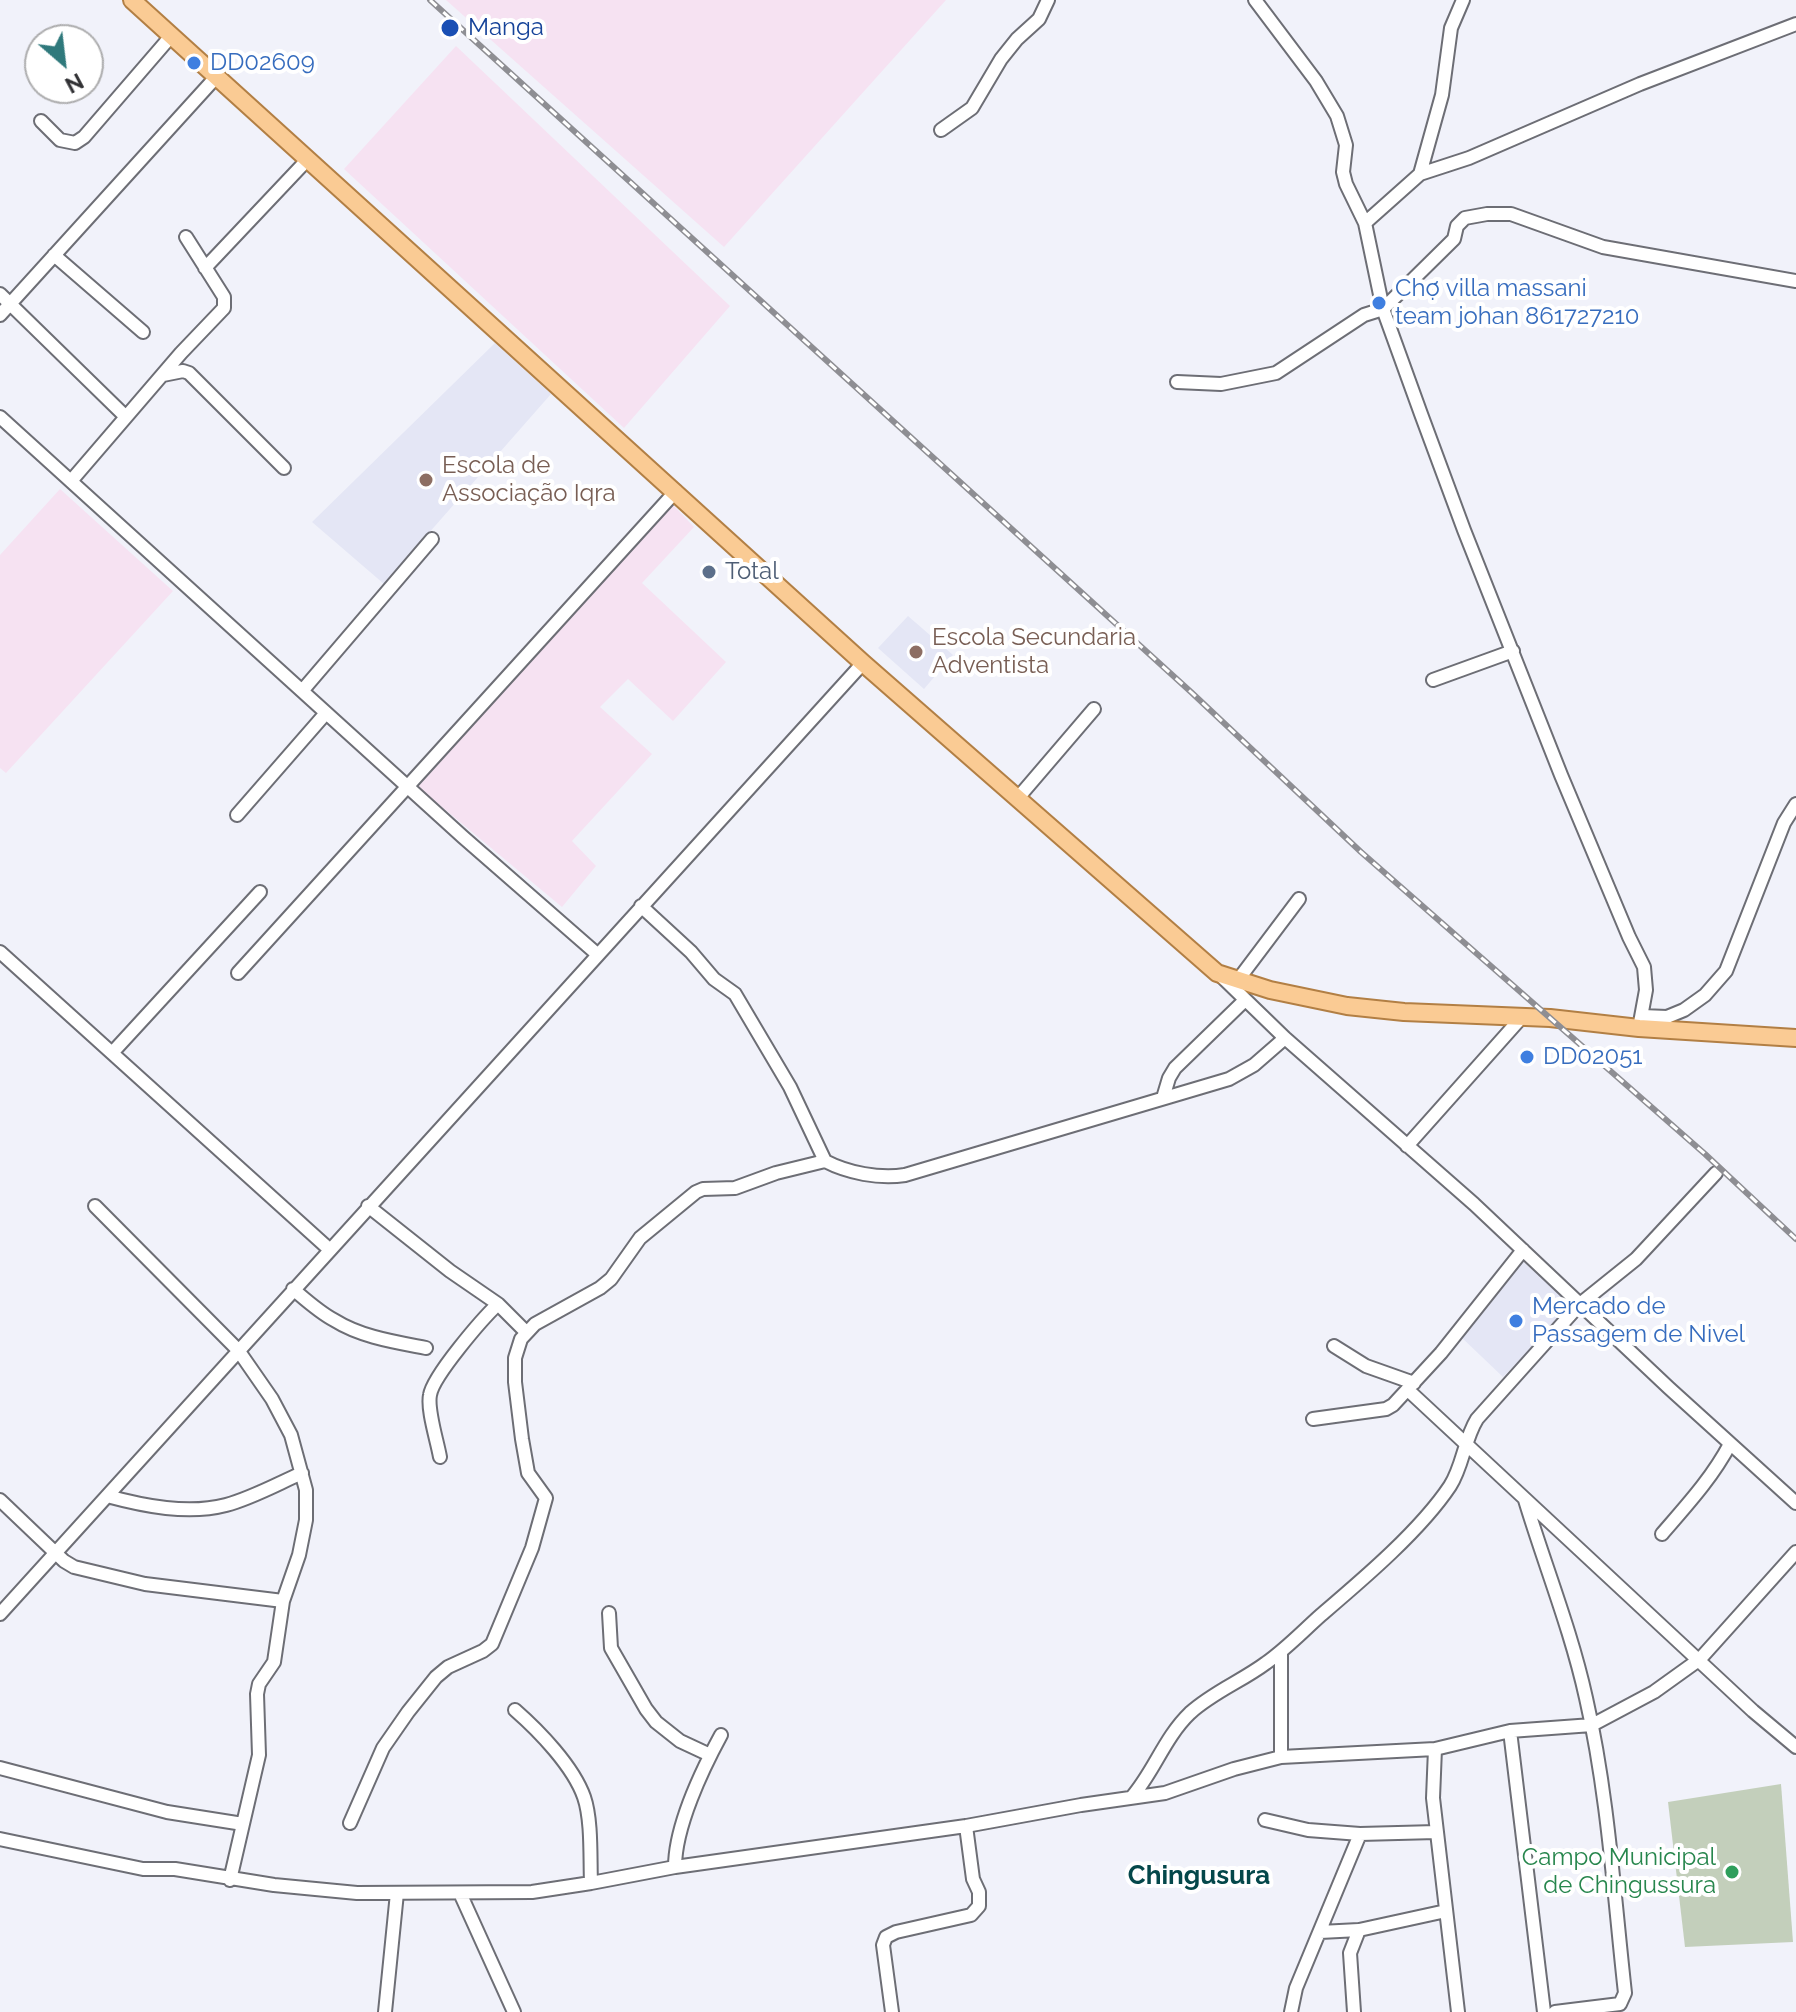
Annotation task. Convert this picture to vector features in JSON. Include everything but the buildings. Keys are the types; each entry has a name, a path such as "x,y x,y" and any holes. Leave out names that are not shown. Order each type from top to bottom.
{"main road":[{"path":"132,0 863,663 1217,973 1311,1001 1347,1006 1521,1018 1641,1022 1796,1038"}],"street":[{"path":"941,130 972,108 1001,59 1039,19 1048,0"},
{"path":"1255,0 1316,81 1337,116 1346,145 1343,172 1365,223 1383,309 1464,530 1578,815 1644,967 1646,990 1641,1022 1684,1010 1705,995 1726,971 1784,823 1796,804"},
{"path":"1420,174 1442,95 1451,28 1463,0"},
{"path":"1365,223 1420,174 1469,158 1640,84 1796,24"},
{"path":"41,121 60,140 75,143 84,137 172,35"},
{"path":"0,315 217,76"},
{"path":"205,268 308,159"},
{"path":"1177,382 1236,383 1276,373 1364,315 1383,309 1454,239 1457,226 1465,218 1487,214 1511,214 1603,247 1796,281"},
{"path":"71,481 125,416 224,308 224,297 186,237"},
{"path":"54,255 143,332"},
{"path":"0,294 125,416"},
{"path":"163,375 183,371 189,373 284,468"},
{"path":"3,425 71,481 597,954"},
{"path":"238,973 676,491"},
{"path":"302,691 432,539"},
{"path":"1433,680 1513,651"},
{"path":"0,1614 863,663"},
{"path":"1017,799 1094,709"},
{"path":"237,815 326,713"},
{"path":"112,1053 260,892"},
{"path":"1238,980 1299,899"},
{"path":"641,906 691,952 714,979 735,994 790,1087 825,1161"},
{"path":"0,952 329,1249"},
{"path":"1217,973 1244,1001 1523,1250 1796,1503"},
{"path":"1163,1098 1175,1068 1244,1001"},
{"path":"1407,1146 1521,1018"},
{"path":"350,1823 383,1748 408,1712 448,1667 492,1644 532,1548 546,1498 528,1473 517,1404 515,1358 526,1332 600,1288 620,1269 640,1238 703,1189 735,1188 776,1173 825,1161 856,1172 892,1177 905,1175 1229,1079 1254,1065 1285,1038"},
{"path":"1131,1798 1142,1786 1168,1737 1190,1714 1210,1697 1281,1652 1345,1597 1439,1500 1459,1469 1465,1444 1477,1419 1580,1304 1636,1259 1716,1173"},
{"path":"95,1206 238,1350 272,1399 291,1435 306,1490 306,1520 299,1555 283,1601 274,1662 259,1684 257,1694 259,1755 230,1880"},
{"path":"368,1206 450,1271 498,1304 526,1332"},
{"path":"1313,1419 1386,1409 1411,1387 1523,1250"},
{"path":"293,1289 335,1321 352,1329 380,1339 426,1348"},
{"path":"440,1457 429,1404 432,1387 474,1328 498,1304"},
{"path":"1334,1346 1366,1366 1411,1387 1465,1444 1753,1711 1796,1747"},
{"path":"1662,1534 1719,1465 1730,1444"},
{"path":"107,1496 141,1505 193,1509 222,1506 302,1473"},
{"path":"0,1500 74,1567 145,1584 283,1601"},
{"path":"1525,1500 1574,1650 1592,1725 1625,1993 1620,2004 1555,2012"},
{"path":"0,1839 143,1869 175,1869 230,1880 357,1893 460,1893 532,1892 675,1867 966,1826 1180,1790 1234,1769 1281,1757 1435,1749 1510,1731 1592,1725 1654,1692 1700,1659 1796,1552"},
{"path":"609,1613 611,1648 646,1709 656,1722 680,1741 710,1755"},
{"path":"1281,1652 1281,1757"},
{"path":"515,1710 547,1741 579,1785 585,1799 591,1883"},
{"path":"1510,1731 1544,2012"},
{"path":"675,1867 678,1838 710,1755 721,1735"},
{"path":"1435,1749 1433,1798 1458,2012"},
{"path":"0,1768 167,1812 243,1824"},
{"path":"1265,1820 1308,1830 1360,1834 1436,1832"},
{"path":"892,2012 883,1945 886,1937 971,1915 979,1906 966,1826"},
{"path":"1291,2012 1296,1988 1360,1834"},
{"path":"385,2012 397,1893"},
{"path":"460,1893 514,2012"},
{"path":"1320,1932 1359,1930 1446,1911"},
{"path":"1354,2012 1350,1953 1359,1930"}],"shaded area":[{"path":"446,0 946,0 724,247"},
{"path":"456,46 730,306 624,428 344,169"},
{"path":"495,343 551,394 384,584 312,522"},
{"path":"60,489 173,591 6,773 0,768 0,555"},
{"path":"673,505 694,527 642,583 726,662 673,721 628,679 600,707 652,754 572,841 596,866 562,907 418,787"},
{"name":"Escola Secundaria Adventista","path":"908,616 953,655 924,689 878,648"},
{"name":"Mercado de Passagem de Nivel","path":"1522,1261 1573,1305 1503,1377 1460,1336"}],"green space":[{"name":"Campo Municipal de Chingussura","path":"1781,1784 1793,1942 1685,1947 1668,1802"}],"railway":[{"path":"430,0 1191,692 1361,852 1705,1154 1796,1239"}],"place":[{"name":"Manga","path":"450,28"},
{"name":"DD02609","path":"194,63"},
{"name":"Chợ villa massani team johan 861727210","path":"1379,303"},
{"name":"Escola de Associação Iqra","path":"426,480"},
{"name":"Total","path":"709,572"},
{"name":"Escola Secundaria Adventista","path":"916,652"},
{"name":"DD02051","path":"1527,1057"},
{"name":"Mercado de Passagem de Nivel","path":"1516,1321"},
{"name":"Campo Municipal de Chingussura","path":"1732,1872"}],"district":[{"name":"Chingusura","path":"1199,1876"}]}
